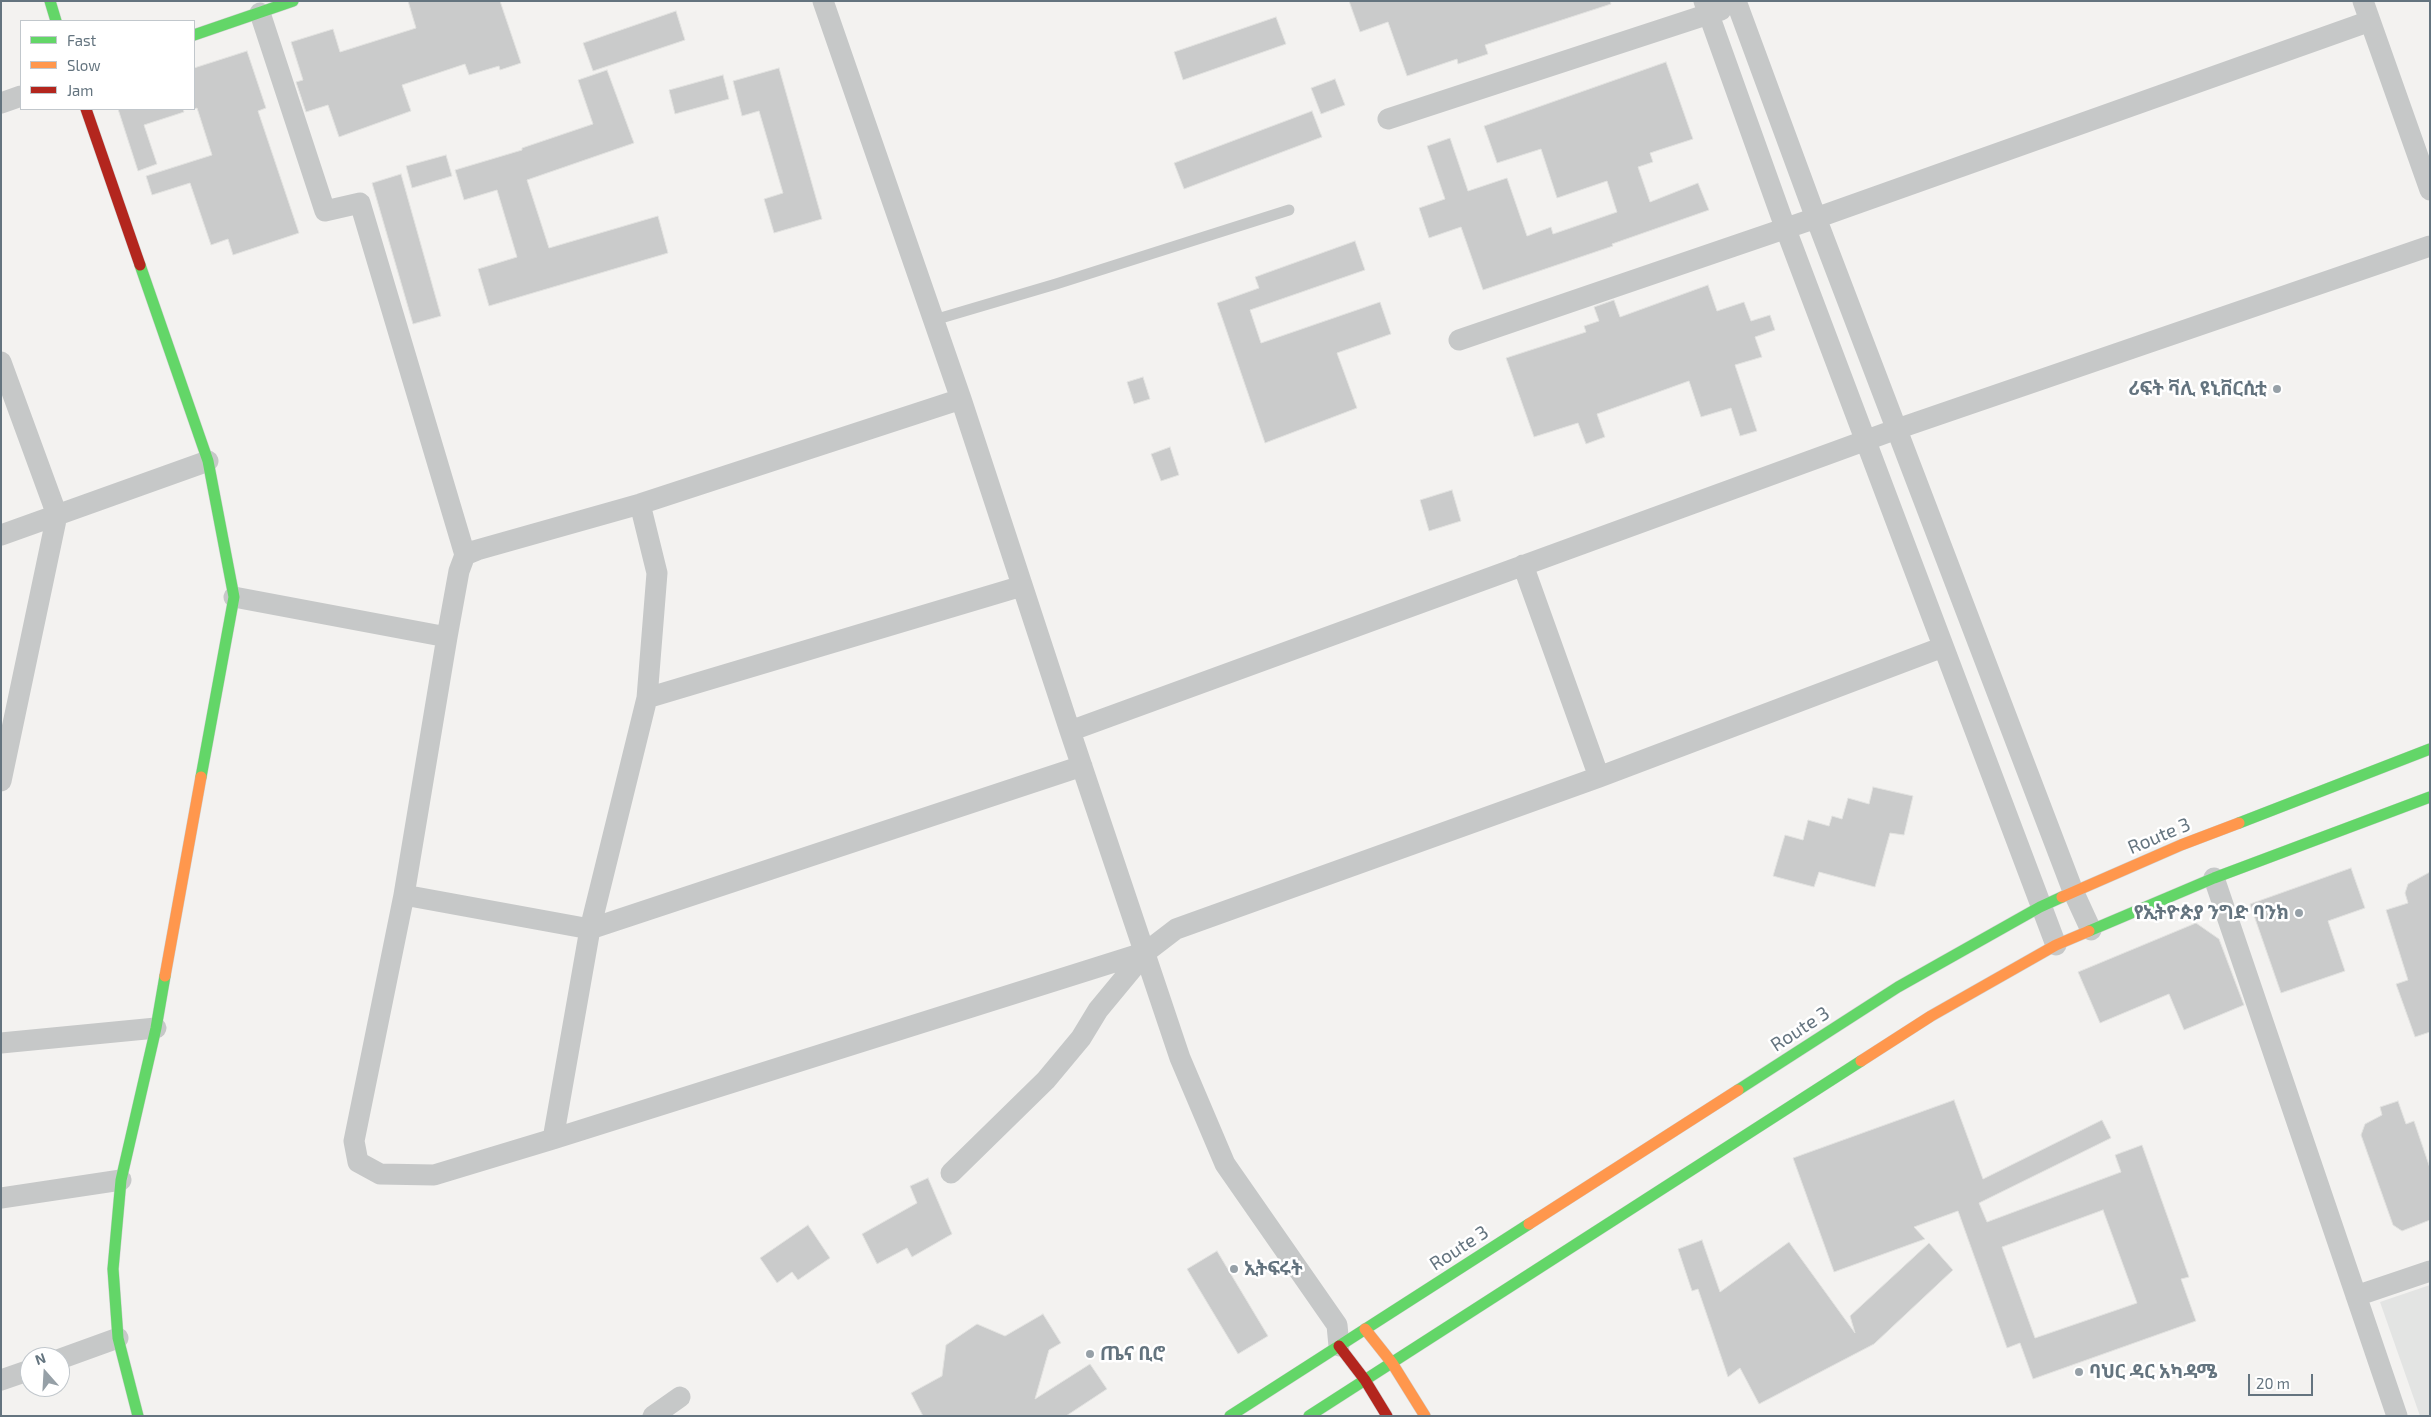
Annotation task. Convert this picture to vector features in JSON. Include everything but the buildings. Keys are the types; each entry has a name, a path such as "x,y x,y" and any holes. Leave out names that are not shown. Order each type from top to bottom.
{"main road":[{"path":"50,1 56,20"},
{"path":"195,35 293,1"},
{"path":"86,110 208,461 234,597 156,1028 121,1180 113,1269 118,1338 138,1416"},
{"name":"Route 3","path":"1365,1329 1898,987 2040,907 2073,891 2199,838 2430,750"},
{"path":"1309,1416 1923,1022 2056,945 2214,878 2430,797"},
{"path":"1365,1329 1392,1363 1425,1416"},
{"path":"1230,1416 1338,1335 1387,1416"}],"street":[{"path":"823,1 962,399 1022,586 1180,1058 1226,1164 1338,1335 1365,1329"},
{"path":"1388,119 1706,8 1739,2 1816,218 2073,891 2091,930"},
{"path":"1706,8 1785,227 2040,907 2056,945"},
{"path":"1459,340 1785,227 1816,218 2366,11 2430,190"},
{"path":"260,12 325,211 360,203 465,555 447,637 404,895 354,1141 358,1162 380,1174 434,1175 1146,952"},
{"path":"1,103 20,96"},
{"path":"1070,731 1898,429 2430,246"},
{"path":"1,362 57,515 11,703 1,781"},
{"path":"465,555 640,504 962,399"},
{"path":"1,535 208,461"},
{"path":"553,1139 590,928 647,698 657,573 640,504"},
{"path":"1524,566 1598,777"},
{"path":"647,698 1022,586"},
{"path":"234,597 447,637"},
{"path":"951,1173 1046,1080 1081,1038 1098,1010 1146,952 1176,929 1598,777 1943,647"},
{"path":"404,895 590,928 1082,766"},
{"path":"2214,878 2397,1416"},
{"path":"1,1043 156,1028"},
{"path":"1,1198 121,1180"},
{"path":"2356,1296 2430,1271"},
{"path":"70,1355 118,1338"},
{"path":"1,1380 20,1373"},
{"path":"653,1416 680,1397"}],"lane":[{"path":"934,320 1056,284 1289,210"}],"shaded area":[{"path":"2430,1285 2430,1416 2420,1416 2380,1302"}],"traffic: fast":[{"path":"50,1 56,20"},
{"path":"195,35 293,1"},
{"path":"140,265 208,461 234,597 201,777"},
{"path":"2239,823 2430,749"},
{"path":"2089,931 2214,878 2430,797"},
{"path":"1738,1090 1898,987 2040,907 2062,897"},
{"path":"138,1416 118,1338 113,1269 121,1180 156,1028 165,976"},
{"path":"1309,1416 1861,1061"},
{"path":"1230,1416 1529,1224"}],"traffic: slow":[{"path":"165,976 201,777"},
{"path":"2062,897 2181,845 2239,823"},
{"path":"1861,1061 1931,1016 2056,945 2089,931"},
{"path":"1529,1224 1738,1090"},
{"path":"1365,1329 1392,1363 1425,1416"}],"traffic: jam":[{"path":"86,110 140,265"},
{"path":"1339,1346 1365,1380 1387,1416"}],"place":[{"name":"ሪፍት ቫሊ ዩኒቨርሲቲ","path":"2277,389"},
{"name":"የኢትዮጵያ ንግድ ባንክ","path":"2299,913"},
{"name":"ኢትፍሩት","path":"1234,1269"},
{"name":"ጤና ቢሮ","path":"1090,1354"},
{"name":"ባህር ዳር አካዳሜ","path":"2079,1372"}]}
